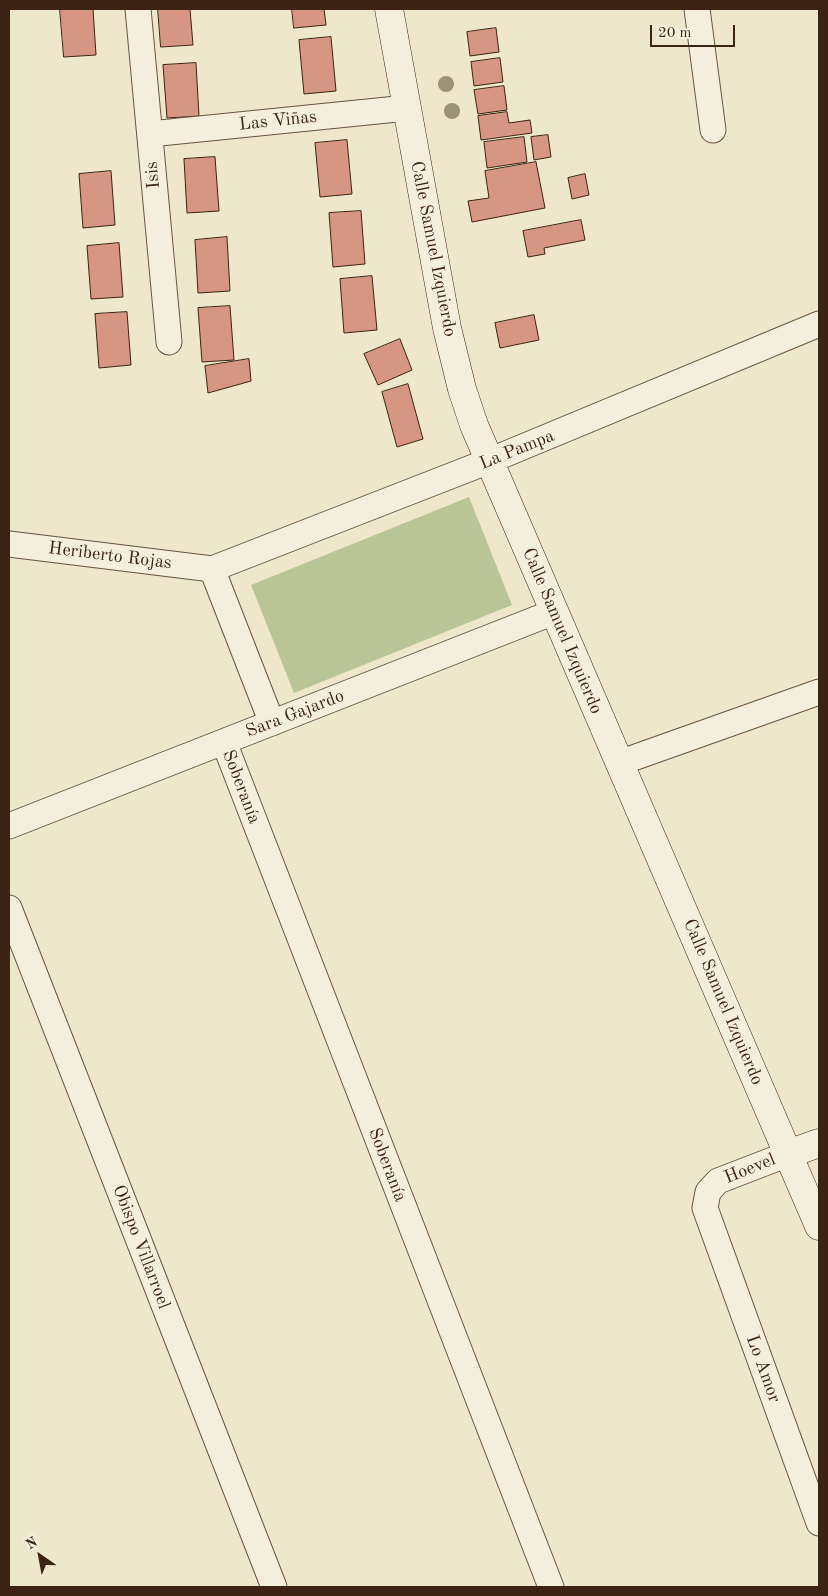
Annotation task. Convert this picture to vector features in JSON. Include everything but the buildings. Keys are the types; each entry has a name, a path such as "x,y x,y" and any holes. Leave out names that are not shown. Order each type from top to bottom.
{"street":[{"name":"Isis","path":"138,9 169,342"},
{"name":"Calle Samuel Izquierdo","path":"389,9 437,278 454,359 474,426 819,1226"},
{"path":"697,9 713,130"},
{"name":"Las Viñas","path":"150,134 407,108"},
{"name":"La Pampa","path":"212,569 489,461 819,324"},
{"name":"Heriberto Rojas","path":"9,544 212,569"},
{"path":"212,569 272,723"},
{"name":"Sara Gajardo","path":"9,826 554,612"},
{"path":"619,763 819,692"},
{"name":"Soberanía","path":"224,742 551,1587"},
{"name":"Obispo Villarroel","path":"9,908 274,1587"},
{"name":"Hoevel","path":"707,1215 705,1208 708,1192 718,1181 819,1143"},
{"name":"Lo Amor","path":"707,1215 819,1523"}],"green space":[{"path":"469,497 512,605 294,693 251,585"}]}
